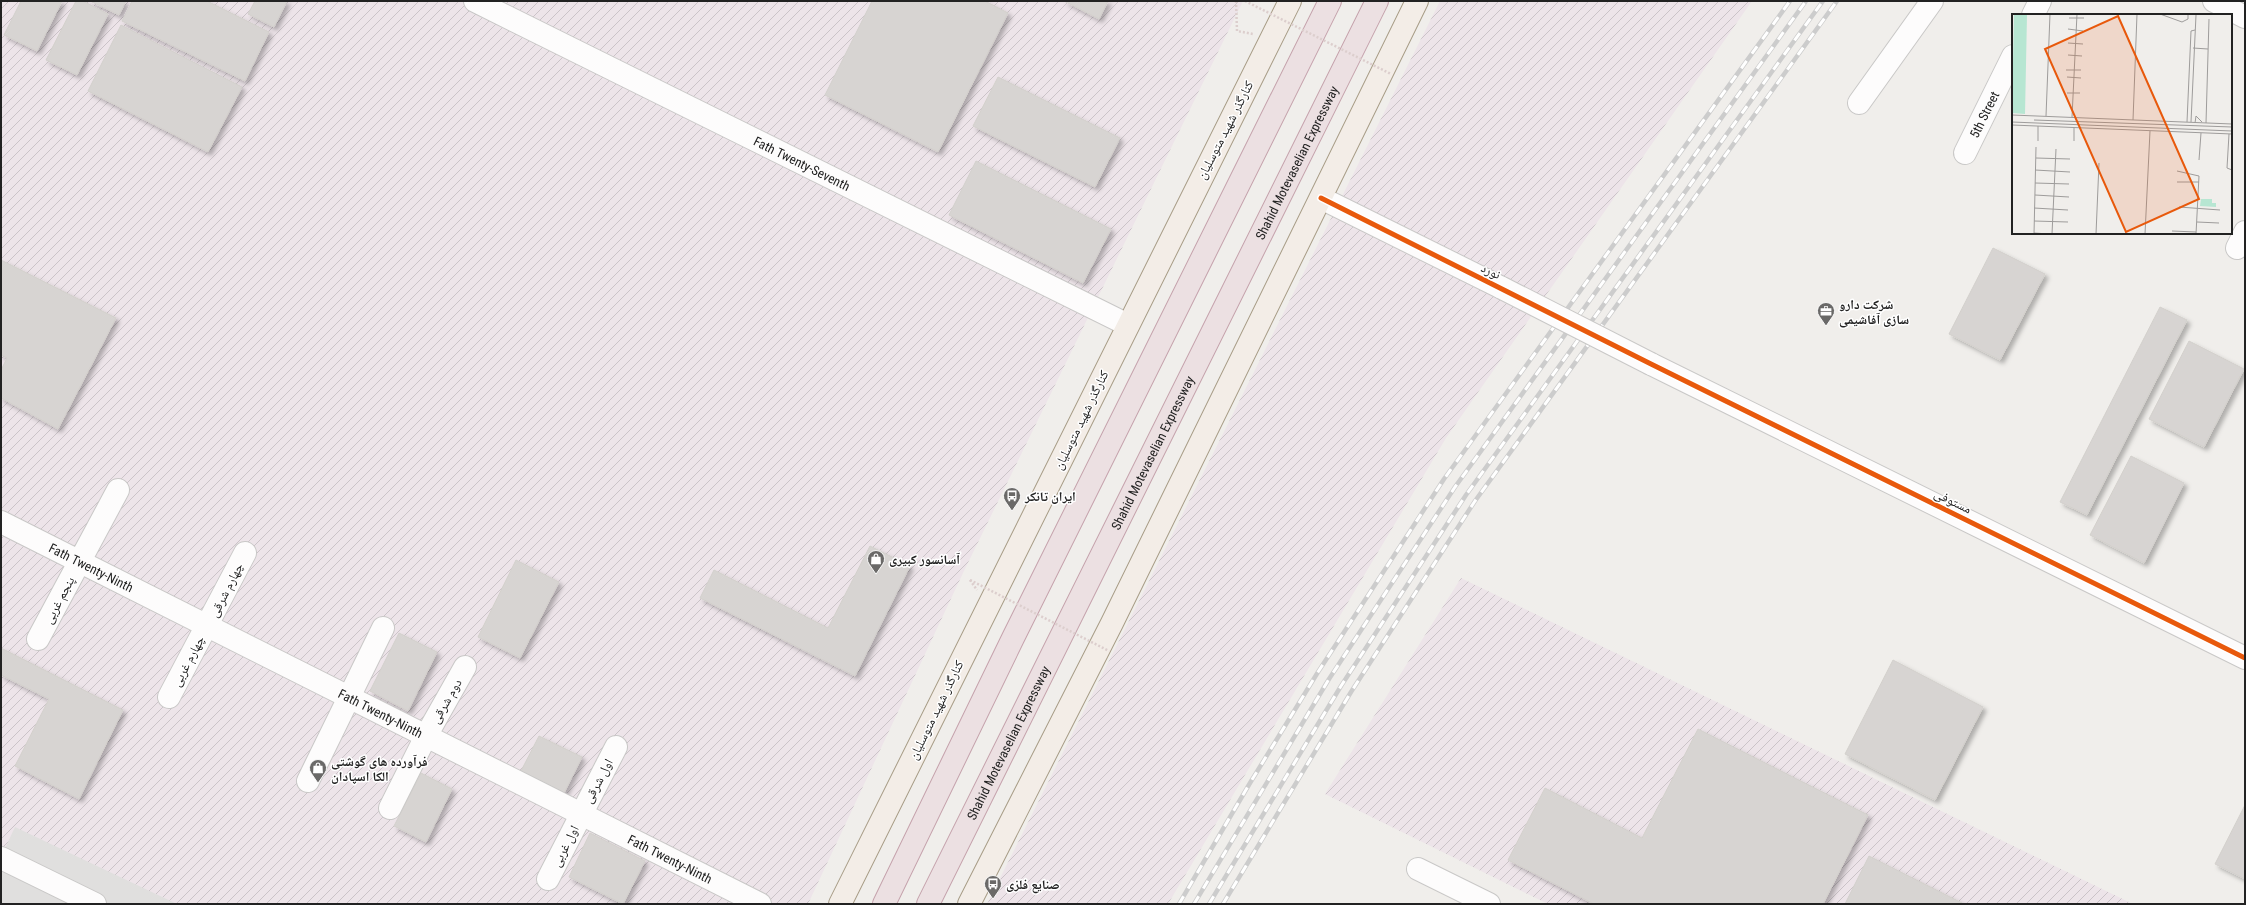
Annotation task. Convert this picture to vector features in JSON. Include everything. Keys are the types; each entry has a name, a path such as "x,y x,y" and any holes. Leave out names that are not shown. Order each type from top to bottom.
{"highway":[{"path":"884,904 1031,602 1330,1"},
{"name":"Shahid Motevaselian Expressway","path":"928,904 1377,1"}],"main road":[{"name":"کنارگذر شهید متوسلیان","path":"840,904 1290,1"},
{"path":"969,904 1112,624 1417,1"}],"street":[{"name":"Fath Twenty-Seventh","path":"475,1 1128,325"},
{"path":"1859,103 1932,1"},
{"path":"2034,14 2040,1"},
{"path":"2214,1 2245,17"},
{"name":"5th Street","path":"1965,153 2012,58"},
{"name":"نورد","path":"1321,198 1651,364"},
{"name":"مستوفی","path":"1651,364 2245,658"},
{"name":"پنجم غربی","path":"38,639 118,490"},
{"name":"Fath Twenty-Ninth","path":"1,522 760,904"},
{"name":"چهارم شرقی","path":"208,626 245,553"},
{"name":"چهارم غربی","path":"169,697 208,626"},
{"path":"308,781 348,696 383,628"},
{"name":"دوم شرقی","path":"390,808 426,736 465,667"},
{"name":"اول شرقی","path":"581,814 616,747"},
{"name":"اول غربی","path":"548,879 581,814"},
{"path":"1,858 95,904"},
{"path":"1418,869 1489,904"}],"path":[{"path":"1236,1 1237,31"},
{"path":"1244,1 1391,74"},
{"path":"970,580 1109,651"}],"shaded area":[{"path":"1,1 1243,1 963,573 808,904 1,904"},
{"path":"1440,1 1752,1 1446,438 1168,904 987,904"},
{"path":"1461,578 2133,904 1548,904 1325,794"},
{"path":"15,827 177,904 1,904 1,857"}],"building":[{"path":"21,1 62,1 37,51 4,35"},
{"path":"76,1 83,1 108,14 77,75 46,60"},
{"path":"90,1 126,1 119,15"},
{"path":"132,1 207,1 269,32 245,81 122,21"},
{"path":"255,1 287,1 274,27 248,14"},
{"path":"872,1 985,1 1008,13 938,152 825,95"},
{"path":"1064,1 1108,1 1099,19"},
{"path":"121,25 242,87 208,152 88,91"},
{"path":"998,77 1120,138 1095,187 973,126"},
{"path":"976,161 1111,229 1083,283 949,215"},
{"path":"1993,248 2045,274 2000,360 1949,334"},
{"path":"1,260 116,318 58,429 1,398 1,370 7,358 1,355"},
{"path":"2160,307 2187,320 2087,515 2060,502"},
{"path":"2189,341 2244,369 2204,447 2149,419"},
{"path":"2131,456 2184,483 2144,563 2090,535"},
{"path":"870,546 910,566 855,676 700,598 714,570 828,628"},
{"path":"516,560 559,582 520,658 478,637"},
{"path":"399,633 437,652 408,711 370,691"},
{"path":"1,648 123,710 79,799 15,766 49,699 1,675"},
{"path":"1893,660 1983,707 1935,800 1845,754"},
{"path":"1698,729 1868,815 1823,904 1594,904 1508,860 1545,788 1642,838"},
{"path":"539,736 582,757 564,793 521,771"},
{"path":"421,773 452,789 426,842 394,826"},
{"path":"2245,805 2245,879 2215,864"},
{"path":"590,833 645,861 623,904 569,877"},
{"path":"1869,856 1964,904 1845,904"}],"railway":[{"path":"1179,904 1250,783 1318,672 1444,479 1790,1"},
{"path":"1194,904 1329,679 1455,487 1806,1"},
{"path":"1209,904 1341,686 1466,495 1823,1"},
{"path":"1223,904 1351,692 1475,501 1837,1"}],"cycle path":[{"path":"1321,198 1651,364 2245,658"}],"place":[{"name":"شرکت دارو سازی آفاشیمی","path":"1826,326"},
{"name":"ایران تانکر","path":"1012,511"},
{"name":"آسانسور کبیری","path":"876,574"},
{"name":"فرآورده های گوشتی الکا اسپادان","path":"318,783"},
{"name":"صنایع فلزی","path":"993,899"}]}
